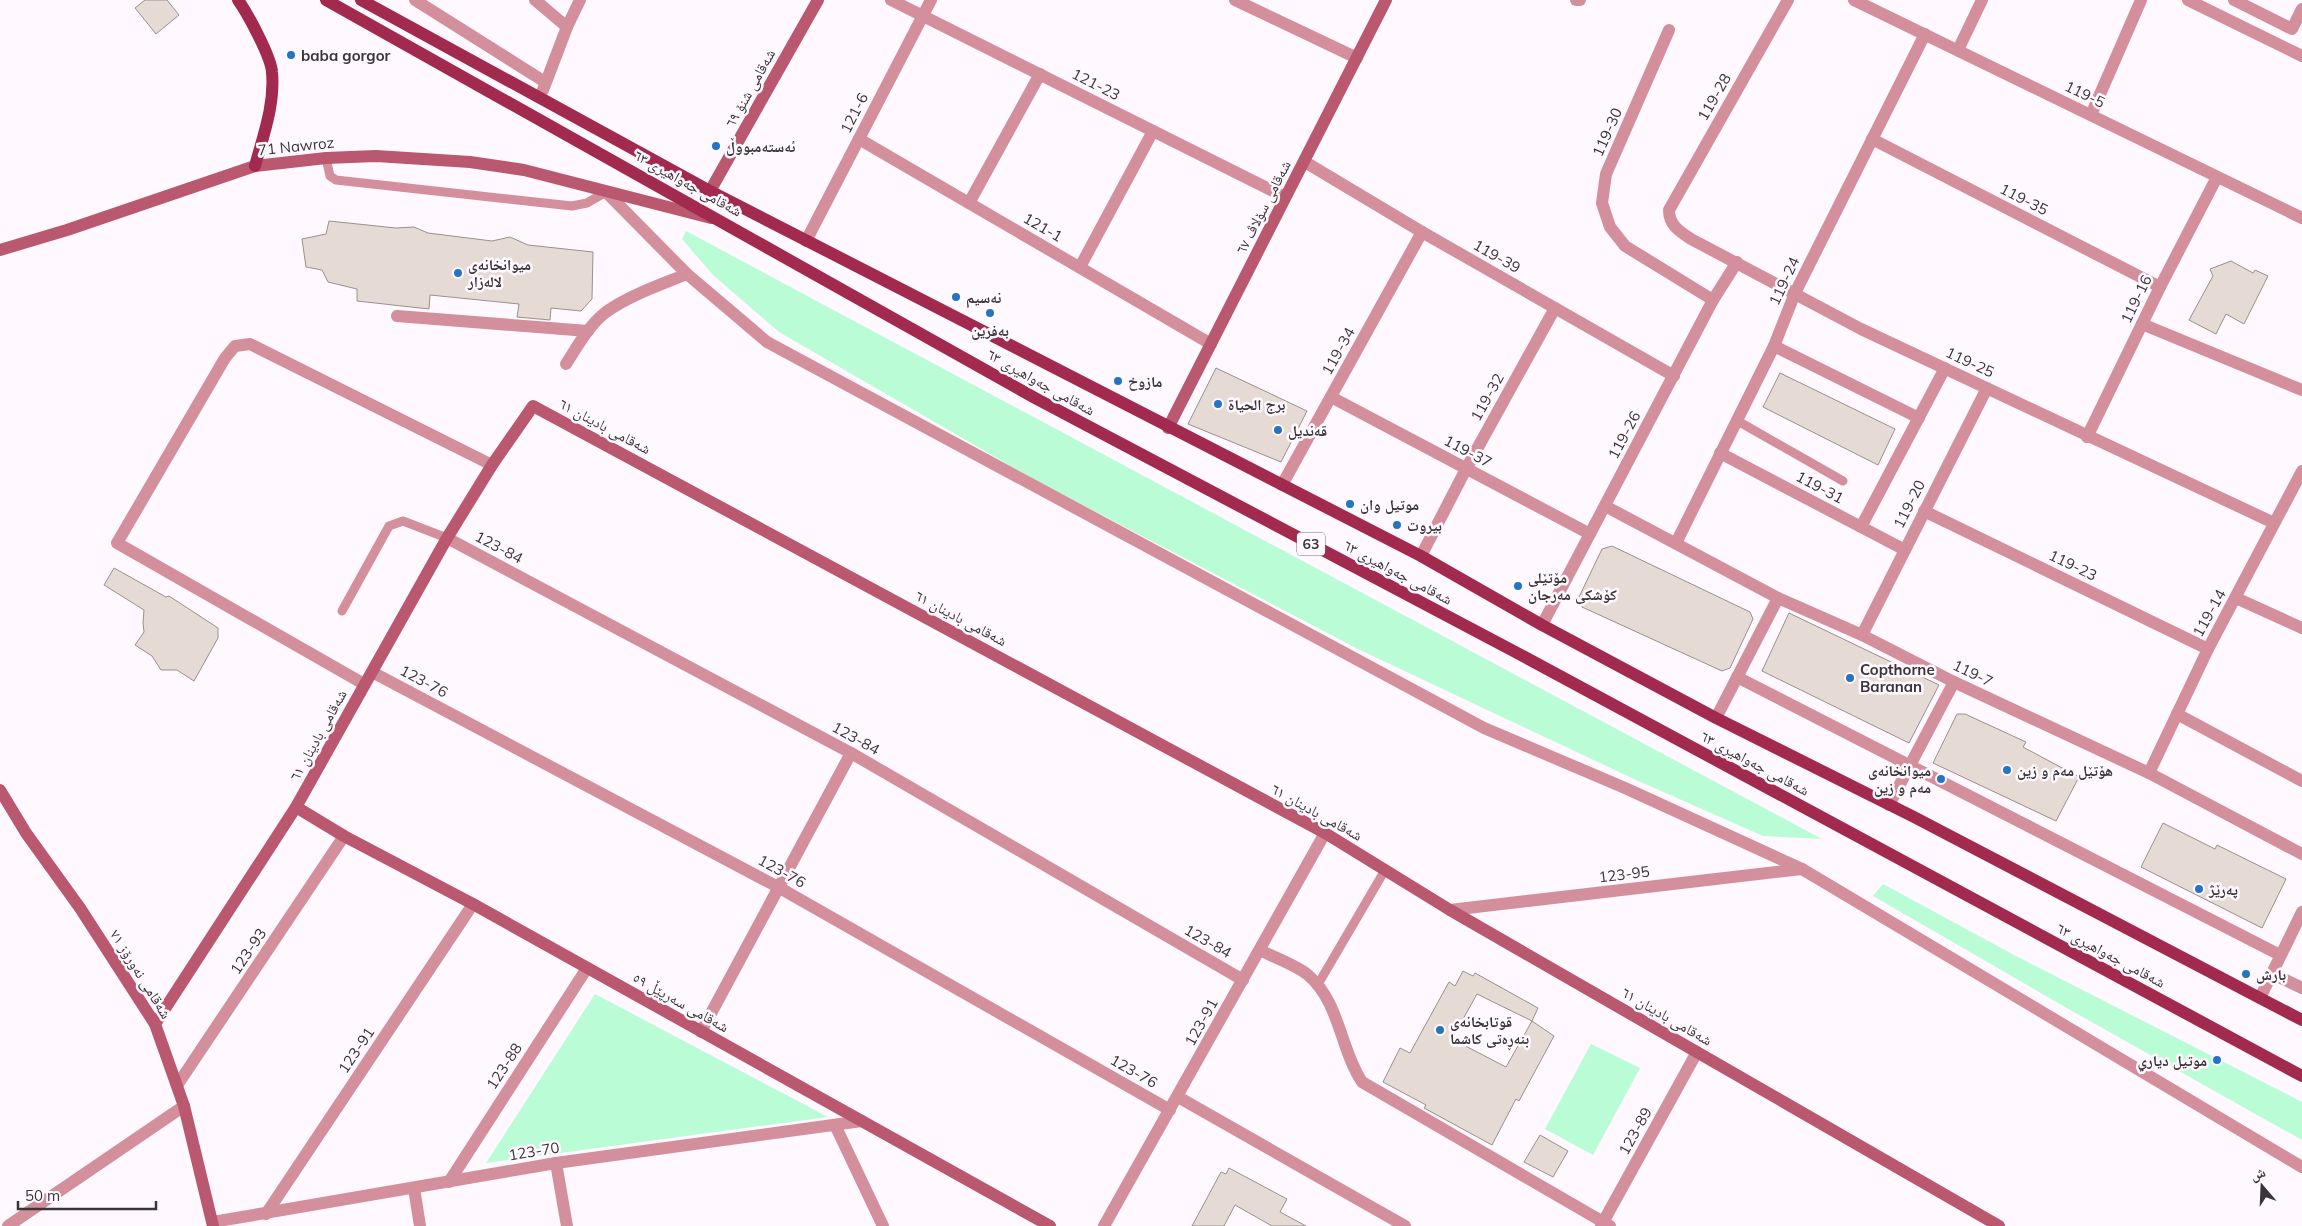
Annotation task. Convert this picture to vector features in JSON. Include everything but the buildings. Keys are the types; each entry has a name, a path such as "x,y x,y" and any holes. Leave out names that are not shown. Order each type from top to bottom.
{"main road":[{"path":"238,0 250,18 272,71 271,108 255,166"},
{"name":"شەقامی جەواهیری ٦٣","path":"326,0 1035,398 1512,650 2302,1076"},
{"name":"شەقامی جەواهیری ٦٣","path":"361,0 710,191 1168,428 1421,556 1542,625 1716,718 1889,805 2302,1020"},
{"path":"626,167 636,151"}],"street":[{"path":"415,0 545,82"},
{"path":"535,0 567,27"},
{"path":"539,99 567,27 580,0"},
{"name":"شەقامی شنۆ ٦٩","path":"710,191 818,0"},
{"name":"121-23","path":"892,0 1285,197"},
{"name":"121-6","path":"806,241 931,0"},
{"path":"1235,0 1357,58"},
{"name":"شەقامی سۆلاڤ ٦٧","path":"1168,428 1239,293 1285,197 1386,0"},
{"name":"119-28","path":"1669,210 1788,0"},
{"name":"119-5","path":"1854,0 2302,218"},
{"path":"1958,50 1982,0"},
{"path":"2091,115 2142,0"},
{"path":"2188,0 2302,56"},
{"path":"2234,0 2292,29 2302,9"},
{"name":"119-30","path":"1669,30 1606,174 1602,203 1610,227 1625,246 1713,300"},
{"name":"119-24","path":"1676,543 1774,346 1795,293 1925,34"},
{"path":"970,204 1040,74"},
{"path":"1080,267 1153,131"},
{"name":"121-1","path":"859,139 1211,344"},
{"name":"119-35","path":"1872,139 2160,287"},
{"name":"71 Nawroz","path":"0,250 67,230 255,166 326,158 376,156 470,162 524,170 720,221"},
{"name":"119-39","path":"1304,162 1422,232 1674,376"},
{"name":"119-16","path":"2088,437 2160,287 2217,177"},
{"path":"606,192 687,274 767,342 1475,723 1625,788 1802,870 2302,1167"},
{"name":"119-25","path":"1669,210 1669,219 1675,228 1691,239 1861,329 2088,437 2274,522"},
{"name":"119-34","path":"1282,485 1422,232"},
{"name":"119-26","path":"1542,625 1713,300 1737,262"},
{"path":"566,364 588,331 606,313 648,290 687,274"},
{"name":"119-32","path":"1421,556 1466,469 1555,308"},
{"path":"397,316 588,331"},
{"path":"2142,324 2302,390"},
{"path":"364,684 117,543 215,375 235,346 250,344 492,465"},
{"path":"1774,346 1919,418"},
{"path":"1861,527 1945,368"},
{"name":"119-20","path":"1862,636 1987,388"},
{"name":"119-37","path":"1331,397 1590,534"},
{"name":"شەقامی بادینان ٦١","path":"155,1024 296,807 448,538 492,465 533,406 1325,833 1450,910 1999,1226"},
{"name":"119-31","path":"1720,453 1905,550"},
{"name":"119-14","path":"2149,774 2208,649 2302,471"},
{"name":"119-7","path":"1605,506 1778,598 1862,636 1954,682 2149,774 2302,854"},
{"name":"119-23","path":"1924,511 2208,649"},
{"name":"123-84","path":"448,538 851,753 1243,980"},
{"path":"1716,718 1778,598"},
{"path":"2236,598 2302,628"},
{"name":"123-76","path":"372,672 778,887 1170,1110"},
{"path":"1737,677 2280,955"},
{"path":"1889,805 1954,682"},
{"path":"2177,714 2302,781"},
{"path":"702,1032 851,753"},
{"name":"شەقامی نەورۆز ٧١","path":"0,790 26,833 80,908 155,1024 178,1084 213,1224"},
{"name":"شەقامی سەرپێڵ ٥٩","path":"296,807 344,836 473,904 1050,1226"},
{"name":"123-91","path":"1104,1226 1325,833"},
{"name":"123-93","path":"178,1084 344,836"},
{"name":"123-95","path":"1450,910 1802,870"},
{"name":"123-91","path":"266,1214 473,904"},
{"path":"2260,998 2302,912"},
{"path":"1260,950 1308,975 1325,995 1354,1070 1362,1082 1605,1225"},
{"name":"123-88","path":"449,1182 587,968"},
{"path":"2271,973 2302,988"},
{"name":"123-89","path":"1605,1225 1697,1052"},
{"path":"1178,1097 1404,1226"},
{"path":"8,1226 184,1106"},
{"name":"123-70","path":"213,1224 556,1163 862,1122"},
{"path":"835,1125 883,1226"},
{"path":"556,1163 567,1226"},
{"path":"414,1188 420,1226"}],"lane":[{"path":"326,158 330,176 336,180 572,206 586,203 606,192"},
{"path":"1736,420 1843,481"},
{"path":"342,612 390,526 403,521 448,538"},
{"path":"1317,986 1385,870"}],"green space":[{"path":"686,231 1822,839 1763,836 1634,779 1358,649 1035,480 779,332 713,275 682,239"},
{"path":"1883,884 2014,955 2302,1102 2302,1140 2072,1011 1873,896"},
{"path":"595,994 828,1117 486,1163"},
{"path":"1591,1044 1640,1068 1593,1155 1545,1129"}],"place":[{"name":"baba gorgor","path":"291,55"},
{"name":"ئەستەمبووڵ","path":"716,146"},
{"name":"میوانخانەی لالەزار","path":"458,273"},
{"name":"نەسیم","path":"956,297"},
{"name":"بەفرین","path":"990,313"},
{"name":"مازوخ","path":"1118,381"},
{"name":"برج الحياة","path":"1218,404"},
{"name":"قەندیل","path":"1278,430"},
{"name":"موتيل وان","path":"1350,504"},
{"name":"بیروت","path":"1397,525"},
{"name":"مۆتێلی کۆشکی مەرجان","path":"1518,586"},
{"name":"Copthorne Baranan","path":"1850,678"},
{"name":"هۆتێل مەم و زین","path":"2007,770"},
{"name":"میوانخانەی مەم و زین","path":"1941,779"},
{"name":"پەرێژ","path":"2199,889"},
{"name":"بارش","path":"2246,974"},
{"name":"قوتابخانەی بنەڕەتی کاشما","path":"1440,1030"},
{"name":"موتيل دياري","path":"2217,1060"}]}
